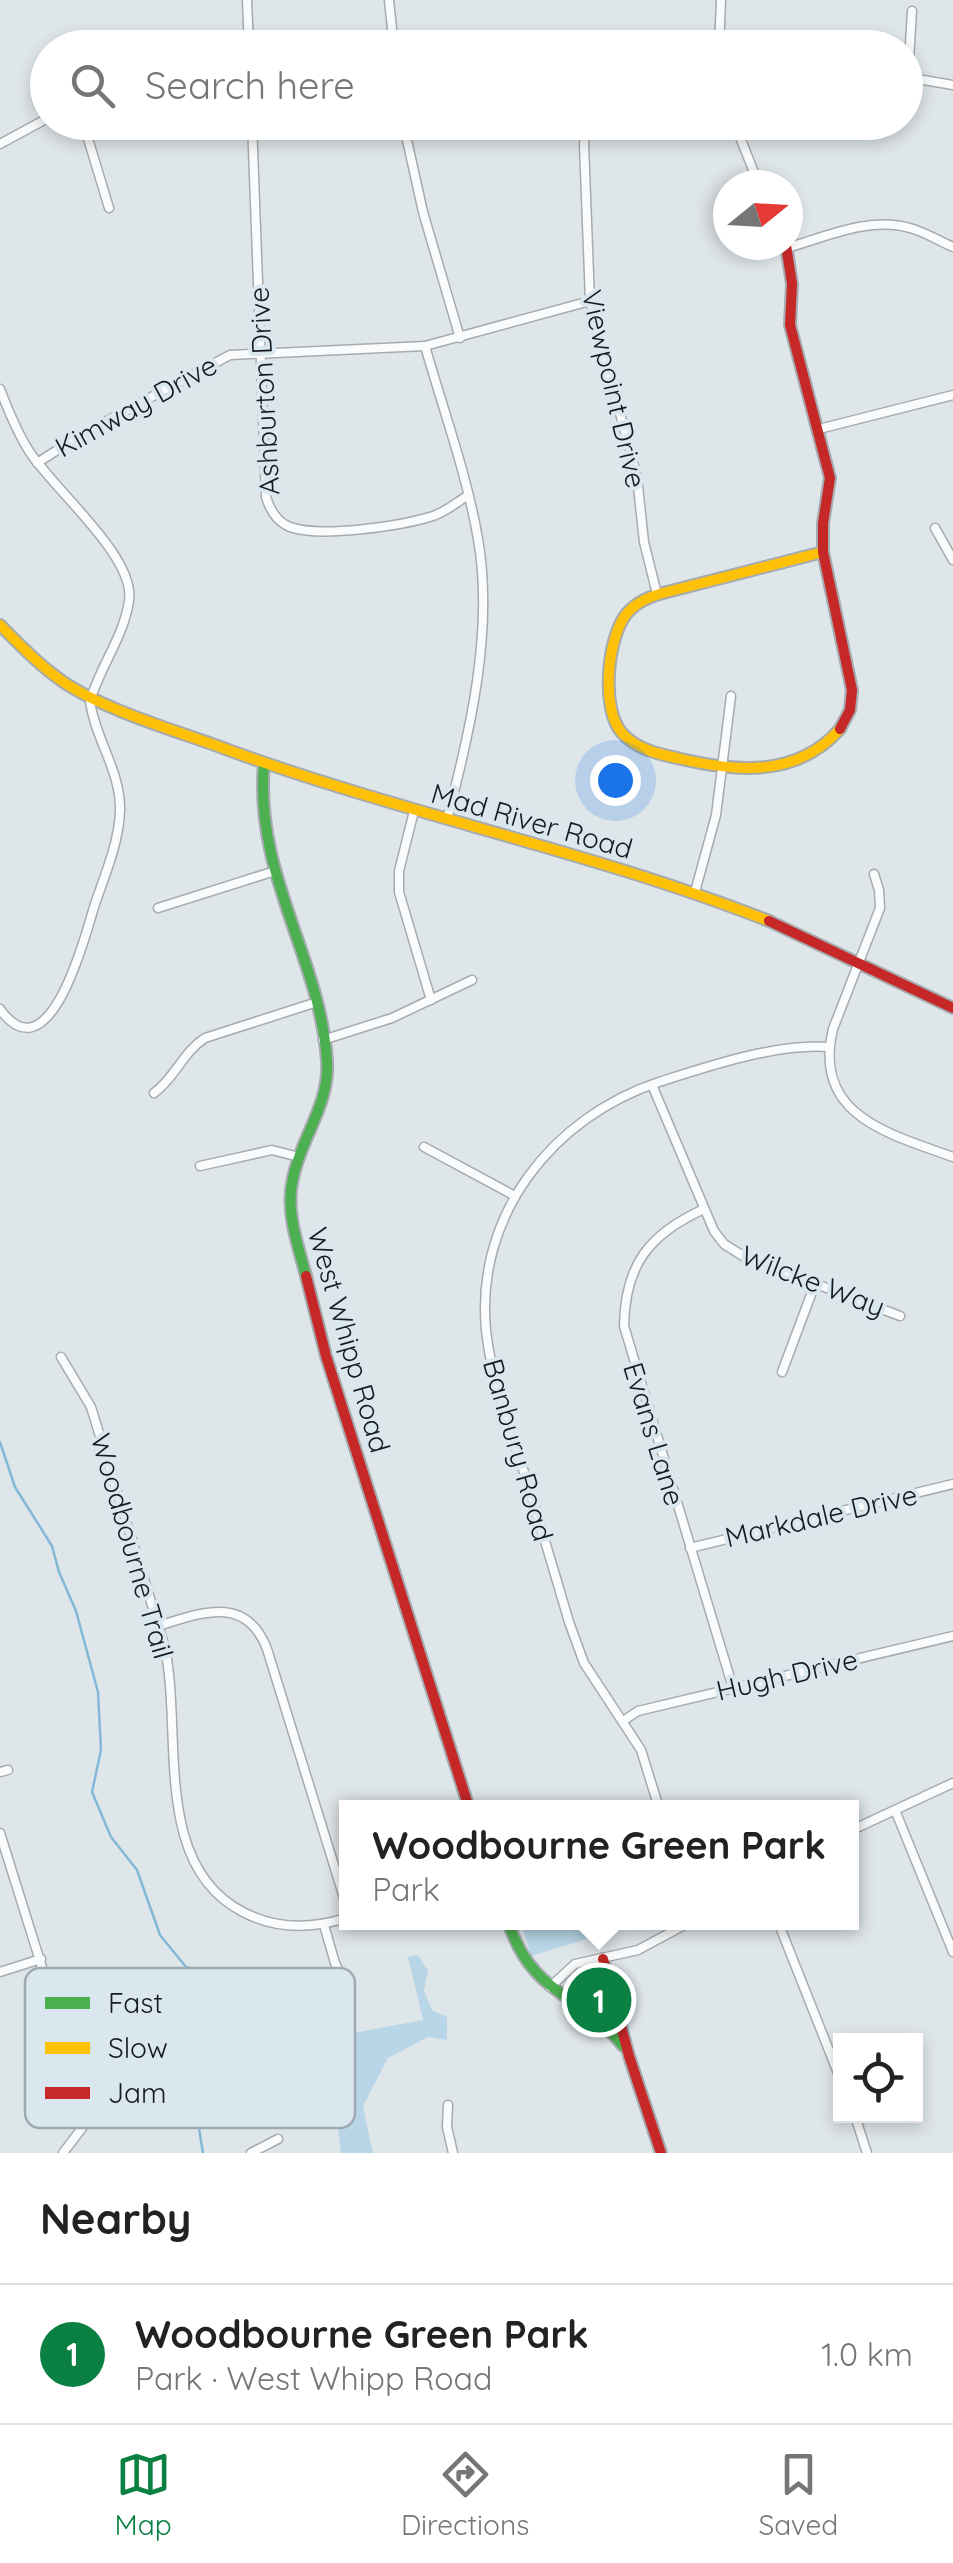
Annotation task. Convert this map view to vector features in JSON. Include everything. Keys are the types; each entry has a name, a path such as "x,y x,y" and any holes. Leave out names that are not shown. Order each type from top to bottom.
{"street":[{"path":"247,0 248,30"},
{"path":"389,0 392,30"},
{"path":"720,30 721,0"},
{"path":"911,30 912,10"},
{"path":"923,79 953,84"},
{"path":"0,144 30,128"},
{"path":"88,140 108,208"},
{"name":"Ashburton Drive","path":"253,140 266,496 273,513 284,524 298,529 377,528 433,516 467,496"},
{"path":"407,140 423,212 460,338"},
{"name":"Viewpoint Drive","path":"585,140 590,301 636,477 644,542 658,594"},
{"path":"741,140 753,170"},
{"path":"803,243 889,224 910,228 953,247"},
{"path":"788,260 792,284 790,325 830,478 823,552 852,690 851,710 828,742 791,762 756,770 723,769 654,752 636,746 624,736 612,718 610,706 615,634 628,611 658,594 823,552"},
{"name":"Kimway Drive","path":"37,462 230,355 425,346 590,301"},
{"path":"425,346 478,539 481,611 470,726 447,819"},
{"path":"0,389 16,429 37,462 116,554 129,583 127,613 91,696 92,716 119,792 118,825 110,860 68,984 54,1010 42,1021 28,1026 10,1021 0,1009"},
{"path":"819,429 953,395"},
{"path":"935,528 953,560"},
{"name":"Mad River Road","path":"0,625 48,671 91,696 264,763 695,892 783,926 953,1008"},
{"path":"695,892 716,815 731,696"},
{"name":"West Whipp Road","path":"264,763 261,801 275,872 324,1040 328,1070 325,1097 299,1157 290,1200 308,1292 466,1800"},
{"path":"414,811 398,871 398,892 432,1000"},
{"path":"158,908 275,872"},
{"path":"874,874 880,890 880,908 829,1047 836,1086 858,1116 886,1133 953,1157"},
{"path":"324,1040 392,1018 472,980"},
{"path":"154,1093 204,1038 314,1003"},
{"name":"Banbury Road","path":"657,1800 648,1765 578,1649 490,1360 485,1313 487,1280 496,1242 514,1196 548,1150 579,1122 652,1084 779,1050 829,1047"},
{"name":"Wilcke Way","path":"652,1084 704,1209 718,1236 732,1250 900,1316"},
{"path":"424,1147 514,1196"},
{"path":"200,1166 272,1150 299,1157"},
{"name":"Evans Lane","path":"704,1209 670,1226 652,1242 636,1265 624,1307 626,1343 732,1688"},
{"path":"782,1372 815,1284"},
{"name":"Woodbourne Trail","path":"62,1357 91,1407 158,1626 170,1673 180,1816 186,1844 198,1870 227,1903 260,1920 291,1926 339,1920"},
{"name":"Markdale Drive","path":"690,1548 953,1484"},
{"path":"158,1626 203,1613 227,1611 242,1616 259,1632 268,1649 339,1881"},
{"name":"Hugh Drive","path":"623,1720 638,1711 953,1636"},
{"path":"859,1827 953,1783"},
{"path":"895,1810 953,1952"},
{"path":"0,1833 44,1968"},
{"path":"324,1924 337,1968"},
{"path":"511,1930 521,1956 550,1987 597,2016 628,2056"},
{"path":"550,1987 574,1964 638,1950 669,1930"},
{"path":"781,1930 833,2060"},
{"path":"0,1972 41,1959"},
{"path":"603,1959 628,2056 661,2153"},
{"path":"448,2106 447,2126 453,2153"},
{"path":"856,2123 867,2153"},
{"path":"63,2153 82,2128"},
{"path":"252,2153 278,2139"}],"shaded area":[{"path":"523,1930 594,1930 596,1936 531,1956"},
{"path":"418,1955 428,1971 424,1991 432,2010 447,2017 447,2040 428,2037 388,2058 363,2106 373,2153 341,2153 338,2128 355,2128 355,2033 423,2020 408,1957"},
{"path":"584,1965 594,1965 604,1976 613,2016 568,1988 571,1973"}],"waterway":[{"path":"0,1442 15,1487 52,1546 76,1611 98,1692 101,1750 92,1792 111,1837 137,1870 160,1935 189,1968"},
{"path":"199,2128 203,2153"}],"traffic: fast":[{"path":"264,763 269,842 313,986 327,1061 324,1092 291,1190 294,1228 306,1276"},
{"path":"512,1930 544,1981 591,2014 623,2046"}],"traffic: slow":[{"path":"823,552 663,593 637,604 625,616 614,642 609,692 615,722 634,743 662,755 699,763 743,768 785,763 823,745 840,729"},
{"path":"0,625 62,681 144,720 298,774 636,874 769,921"}],"traffic: jam":[{"path":"788,260 792,284 790,325 830,478 823,552 852,690 850,710 840,729"},
{"path":"769,921 953,1008"},
{"path":"306,1276 326,1356 466,1800"},
{"path":"603,1959 661,2153"}],"place":[{"name":"Woodbourne Green Park","path":"599,2000"}]}
